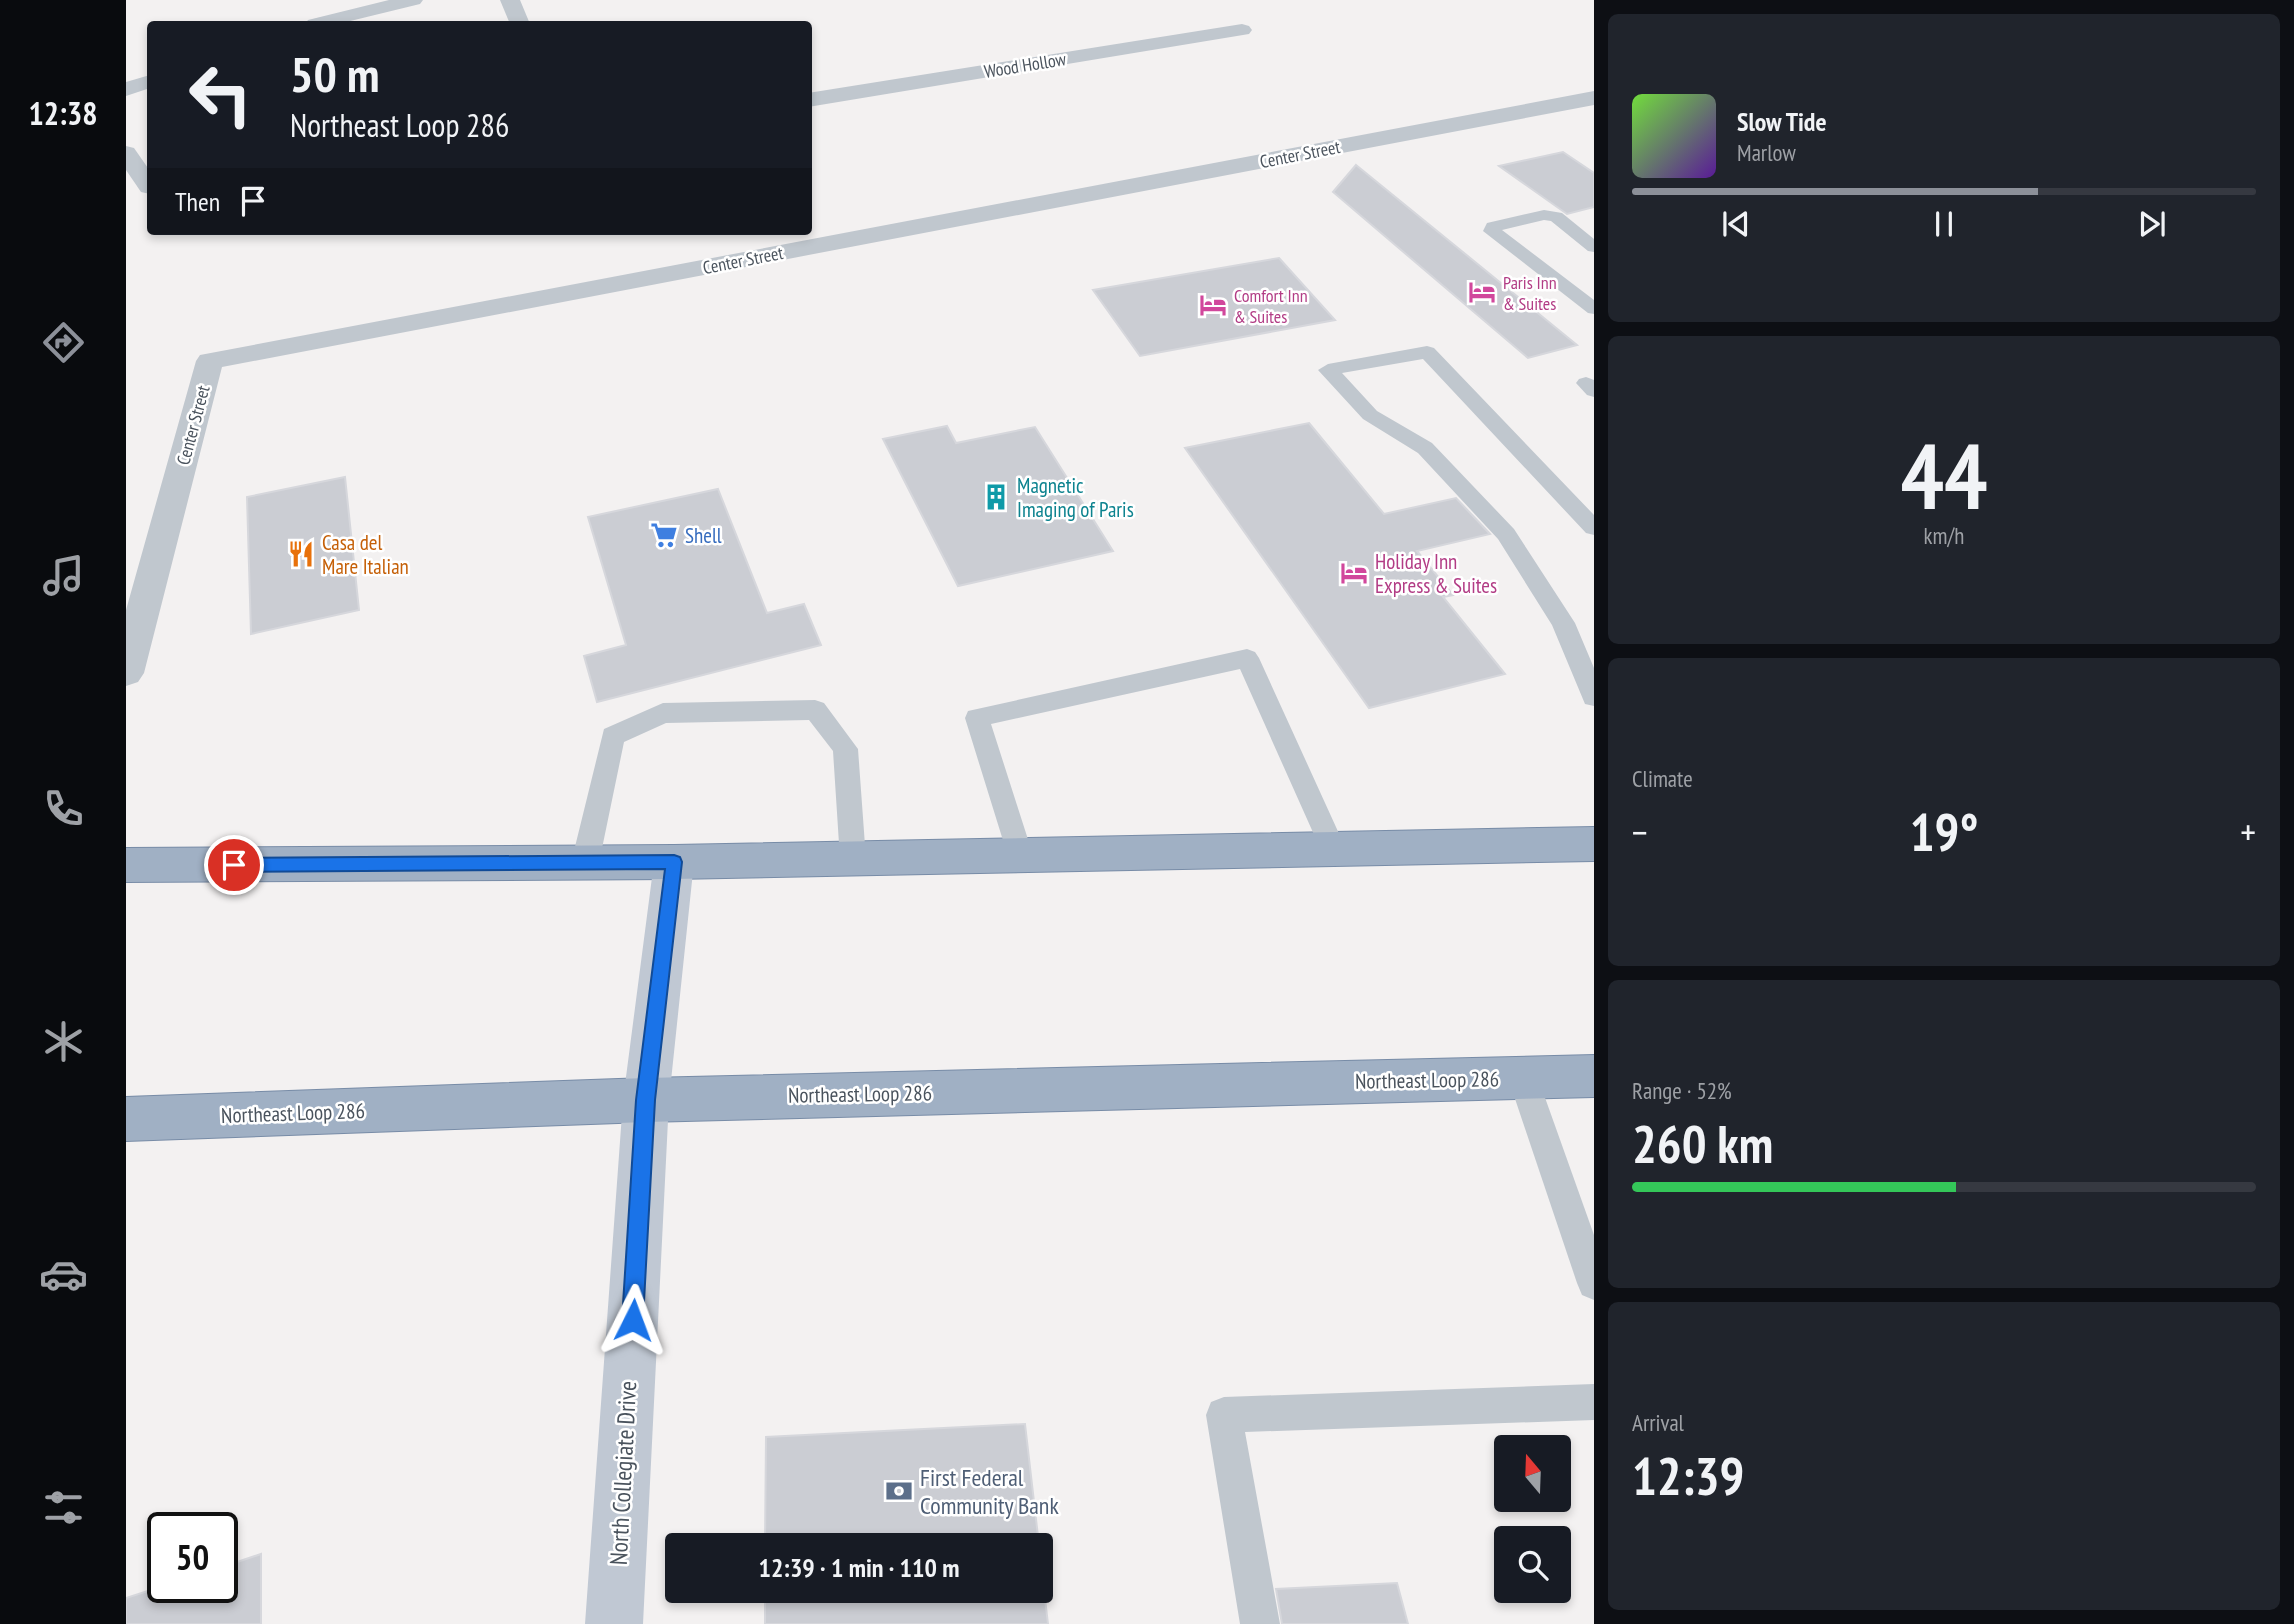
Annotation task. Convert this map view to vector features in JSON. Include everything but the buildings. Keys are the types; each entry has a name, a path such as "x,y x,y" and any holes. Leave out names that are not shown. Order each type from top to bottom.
{"highway":[{"path":"126,865 674,862 1594,844"},
{"name":"Northeast Loop 286","path":"126,1119 646,1100 1594,1076"}],"main road":[{"name":"North Collegiate Drive","path":"614,1624 646,1100 674,862"}],"street":[{"path":"326,21 413,0"},
{"path":"510,0 519,21"},
{"name":"Wood Hollow","path":"812,99 1242,30"},
{"path":"126,89 147,82"},
{"name":"Center Street","path":"126,673 210,361 1594,98"},
{"path":"126,153 147,183"}],"lane":[{"path":"1594,247 1556,218 1544,215 1493,227 1492,231 1594,309"},
{"path":"1594,528 1427,352 1328,370 1370,415 1425,448 1506,534 1563,623 1594,697"},
{"path":"1020,855 977,718 1247,658 1333,849"},
{"path":"585,863 613,736 663,713 815,710 845,749 853,859"},
{"path":"1523,1078 1594,1283"},
{"path":"1260,1624 1224,1415 1594,1402"}],"place":[{"name":"Paris Inn & Suites","path":"1482,292"},
{"name":"Comfort Inn & Suites","path":"1213,305"},
{"name":"Magnetic Imaging of Paris","path":"996,497"},
{"name":"Shell","path":"664,535"},
{"name":"Casa del Mare Italian","path":"301,554"},
{"name":"Holiday Inn Express & Suites","path":"1354,573"},
{"name":"First Federal Community Bank","path":"899,1491"}],"route":[{"path":"234,865 674,862 646,1100 633,1320"}]}
